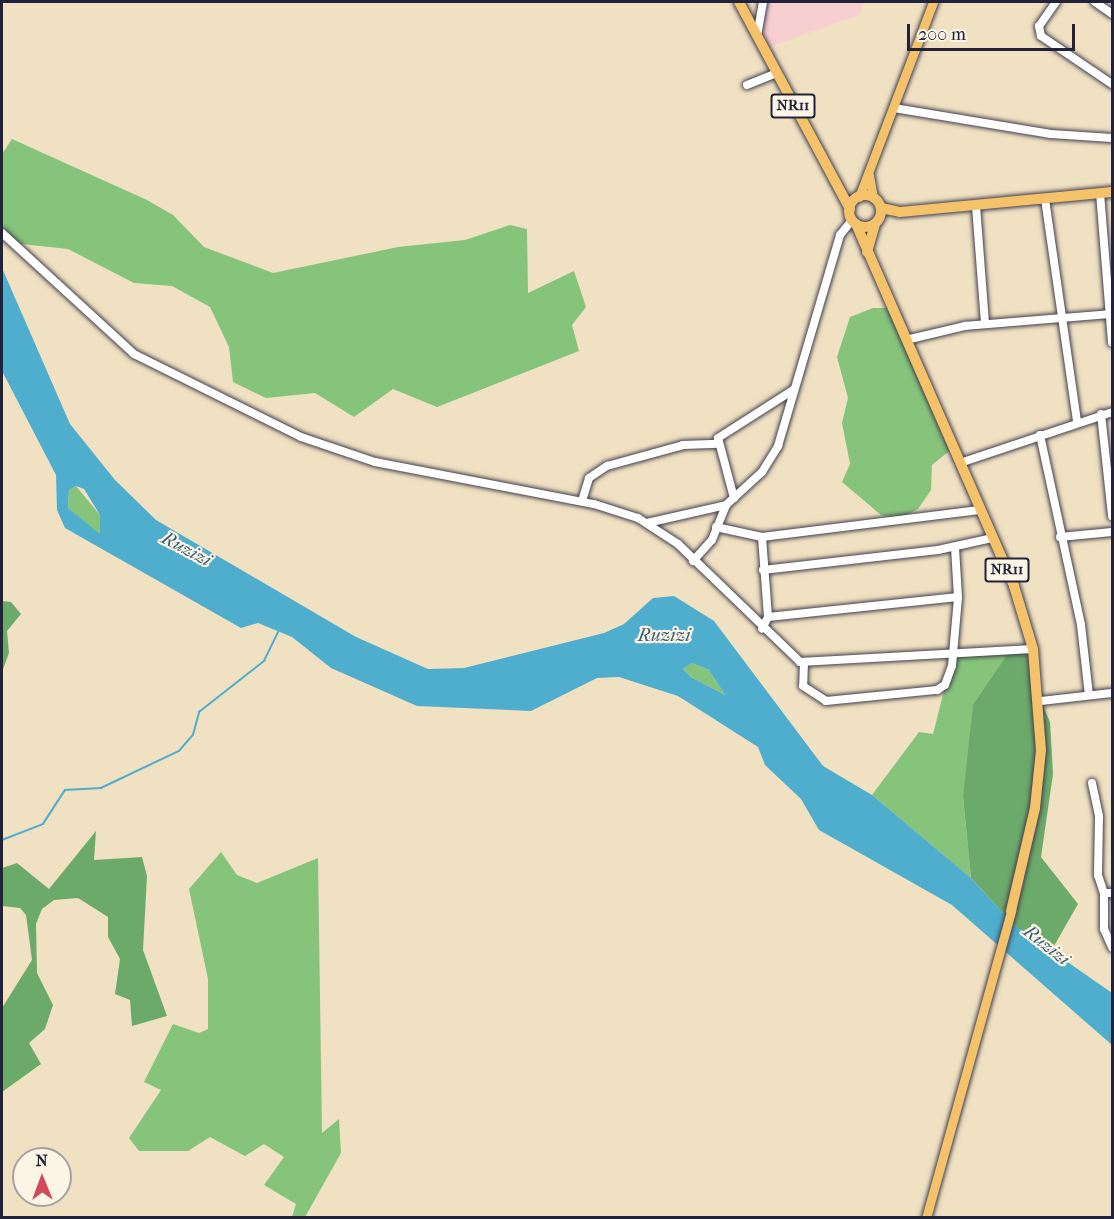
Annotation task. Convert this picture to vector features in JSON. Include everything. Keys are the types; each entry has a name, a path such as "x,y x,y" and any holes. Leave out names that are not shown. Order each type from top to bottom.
{"highway":[{"name":"NR11","path":"739,2 853,218 889,308 910,339 930,400 992,538 1033,649 1041,701 1035,808 1011,911"},
{"path":"900,212 877,222 853,218 859,197 873,198 881,208 900,212 1113,192"},
{"path":"867,252 881,208"}],"main road":[{"path":"859,197 933,2"},
{"path":"869,175 873,198"},
{"path":"926,1218 1011,911"}],"street":[{"path":"757,36 763,2"},
{"path":"1056,2 1039,26 1041,36 1113,84"},
{"path":"1095,2 1113,14"},
{"path":"747,85 776,74"},
{"path":"894,108 1051,134 1113,138"},
{"path":"1100,193 1113,343"},
{"path":"1045,199 1077,421"},
{"path":"975,206 985,324"},
{"path":"693,561 716,527 726,505 770,462 840,235 853,218"},
{"path":"2,233 134,354 228,404 321,446 375,462 582,501 648,523 693,561 762,629 804,662 954,651 1033,649"},
{"path":"910,339 985,324 1111,314"},
{"path":"734,498 718,444 720,435 793,390"},
{"path":"960,463 1077,421 1113,411"},
{"path":"1101,414 1113,516"},
{"path":"1040,435 1060,537 1081,625 1089,694"},
{"path":"582,501 589,478 607,466 683,445 718,444"},
{"path":"648,523 726,505"},
{"path":"716,527 762,537 979,510"},
{"path":"1060,537 1113,532"},
{"path":"762,537 768,617 762,629"},
{"path":"763,570 955,548 992,538"},
{"path":"804,662 803,686 826,701 937,690 945,685 954,651 958,597 955,548"},
{"path":"768,617 958,597"},
{"path":"1041,701 1113,693"},
{"path":"1092,783 1099,816 1097,865 1108,893 1104,929 1113,947"}],"shaded area":[{"path":"763,2 865,2 859,15 764,49"}],"green space":[{"path":"12,139 147,200 173,215 204,247 273,273 398,247 465,240 510,225 527,229 528,293 574,271 586,307 572,325 579,351 437,407 393,389 354,417 315,393 266,398 233,382 229,347 210,307 172,286 134,283 68,249 12,243 2,233 2,154"},
{"path":"873,308 889,308 953,448 932,465 931,490 918,509 899,519 881,515 842,482 850,464 842,423 848,398 837,357 850,317"},
{"path":"76,486 100,515 100,535 68,508 69,490"},
{"path":"2,601 11,602 21,614 7,631 9,653 2,672"},
{"path":"1033,649 1041,701 1050,722 1053,774 1041,857 1078,904 1050,953 1013,924 971,878 963,797 973,705 1009,652"},
{"path":"954,651 1009,652 963,797 971,878 872,795 919,732 933,734"},
{"path":"692,663 709,670 725,695 691,677 683,669"},
{"path":"96,831 94,860 142,857 147,876 143,950 167,1016 132,1026 130,1000 115,994 120,959 108,937 108,917 78,898 54,900 42,909 36,924 37,973 53,1005 45,1029 29,1043 41,1064 2,1092 2,1008 32,960 26,915 20,908 2,906 2,868 17,863 49,889"},
{"path":"221,852 237,875 257,883 318,858 322,1133 339,1119 341,1153 305,1217 292,1217 296,1204 264,1185 284,1157 264,1144 245,1156 210,1137 188,1151 139,1151 129,1138 161,1090 144,1082 173,1024 199,1033 208,1029 208,979 189,889"}],"water":[{"name":"Ruzizi","path":"2,268 70,424 115,480 156,520 356,637 428,669 464,668 604,633 624,624 653,598 674,596 714,621 823,766 872,795 971,878 1013,924 1112,993 1112,1045 952,905 819,830 801,799 765,765 758,747 678,696 619,677 597,678 531,711 417,706 331,668 292,637 258,623 241,628 65,528 57,510 56,475 2,371","holes":["76,486 84,489 100,515 100,534 68,508 69,490","692,663 709,670 725,695 691,677 683,669"]}],"waterway":[{"path":"2,840 43,824 65,790 101,788 179,751 193,735 199,712 264,661 278,632"}]}
